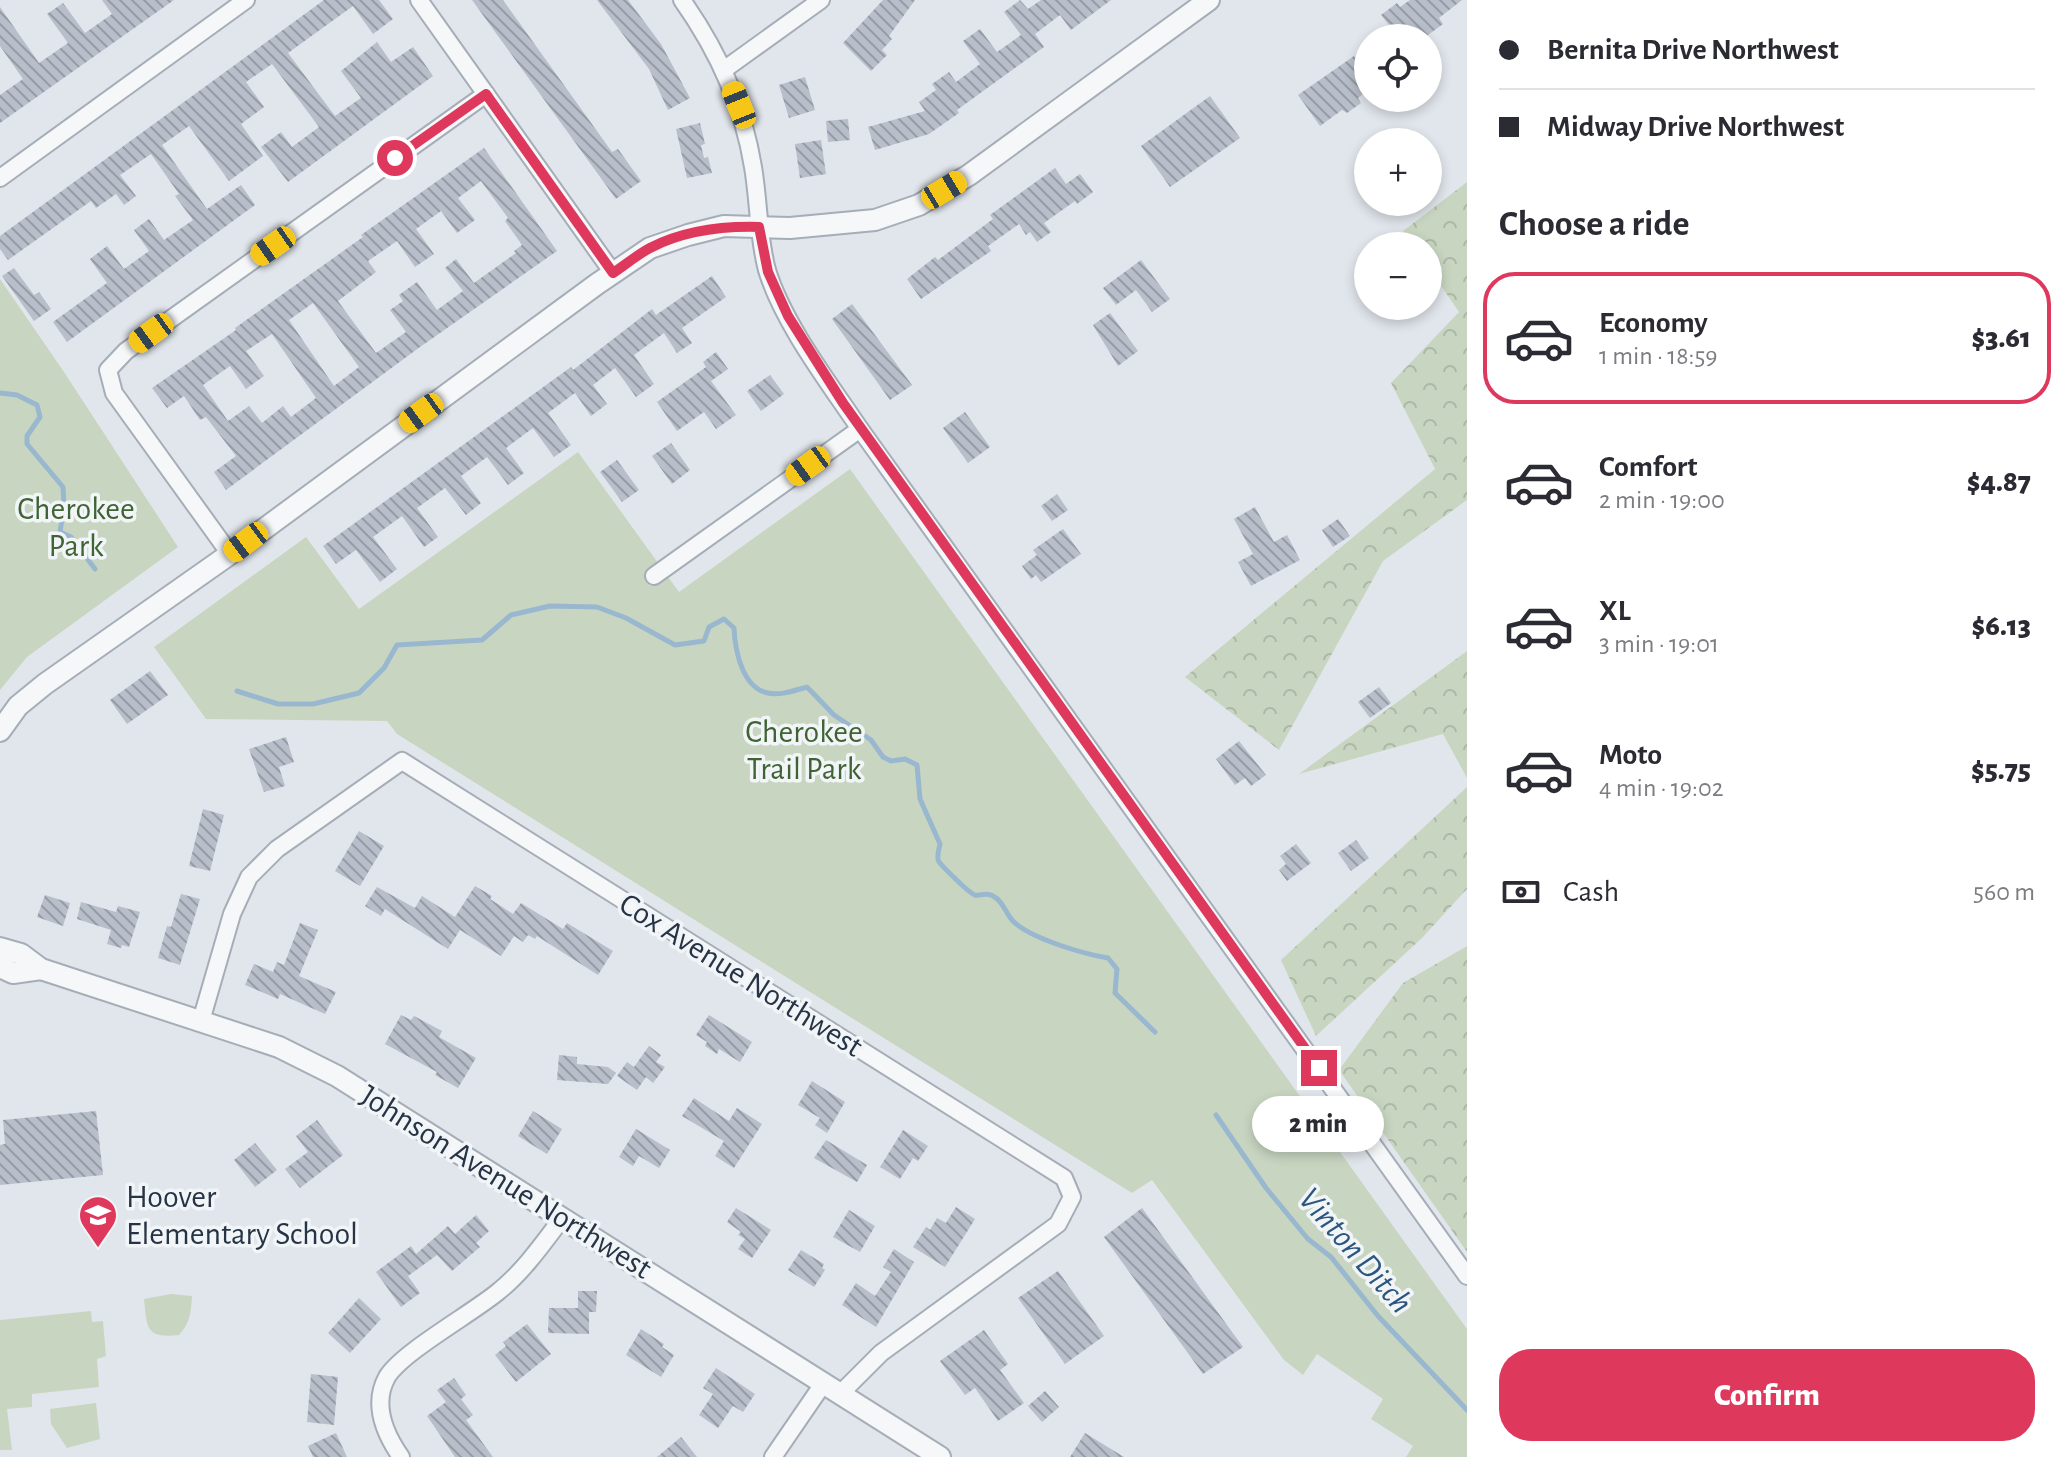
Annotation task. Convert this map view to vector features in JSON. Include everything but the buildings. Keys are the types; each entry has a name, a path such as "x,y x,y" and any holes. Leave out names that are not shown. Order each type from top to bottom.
{"street":[{"path":"0,178 246,0"},
{"path":"419,0 613,273"},
{"path":"682,0 725,69 748,139 768,272 788,316 860,429 1467,1276"},
{"path":"725,69 821,0"},
{"path":"0,731 18,706 45,684 230,554 650,248 724,226 790,228 875,220 919,205 969,175 1209,0"},
{"path":"230,554 114,393 108,370 126,351 486,94"},
{"path":"654,576 860,429"},
{"name":"Cox Avenue Northwest","path":"201,1021 232,914 249,877 277,849 402,761 1064,1178 1072,1197 1058,1224 831,1389"},
{"name":"Johnson Avenue Northwest","path":"0,948 21,954 41,969 279,1047 337,1076 940,1457"},
{"name":"Johnson Avenue Northwest","path":"0,967 13,973 41,969"},
{"path":"401,1457 383,1425 379,1408 388,1377 403,1361 501,1290 563,1217"},
{"path":"773,1457 831,1389"}],"green space":[{"path":"1467,182 1467,500 1383,561 1279,750 1185,677 1435,469 1391,383 1459,312 1442,287 1442,232 1403,231 1423,216 1442,216 1442,201"},
{"name":"Cherokee Park","path":"0,279 178,547 27,657 0,690"},
{"name":"Cherokee Trail Park","path":"578,452 679,592 850,469 1467,1329 1467,1457 1406,1457 1413,1446 1371,1419 1383,1399 1317,1354 1303,1375 1284,1360 1152,1180 1132,1193 397,734 387,721 206,719 154,647 306,537 359,609"},
{"path":"1467,651 1467,778 1443,734 1299,774"},
{"path":"1467,787 1467,889 1422,938 1316,1036 1281,960"},
{"path":"1467,946 1467,1252 1339,1070 1403,983"},
{"path":"171,1294 192,1296 186,1326 179,1335 154,1333 147,1324 144,1299"},
{"path":"91,1311 92,1322 103,1321 106,1356 97,1359 99,1387 32,1394 32,1407 7,1409 12,1450 0,1450 0,1320"},
{"path":"96,1403 100,1439 67,1448 51,1424 50,1409"}],"waterway":[{"name":"Vinton Ditch","path":"0,393 17,395 37,405 40,417 27,436 27,444 63,487 60,532 71,537 95,569"},
{"name":"Vinton Ditch","path":"237,691 278,704 313,704 359,693 384,668 397,645 482,640 511,615 550,606 597,607 626,618 675,645 704,641 709,627 724,619 734,628 738,657 746,676 759,690 778,694 807,687 834,715 871,740 883,757 891,761 905,759 917,765 920,799 940,844 938,858 941,865 972,894 988,894 996,898 1012,920 1030,933 1071,949 1108,958 1117,969 1115,993 1155,1032"},
{"name":"Vinton Ditch","path":"1216,1115 1266,1188 1308,1239 1331,1257 1378,1316 1467,1410"}],"place":[{"name":"Hoover Elementary School","path":"98,1249"}],"route":[{"path":"395,158 486,94 613,273 650,248 688,235 724,226 759,227 768,272 788,316 860,429 1319,1068"}]}
